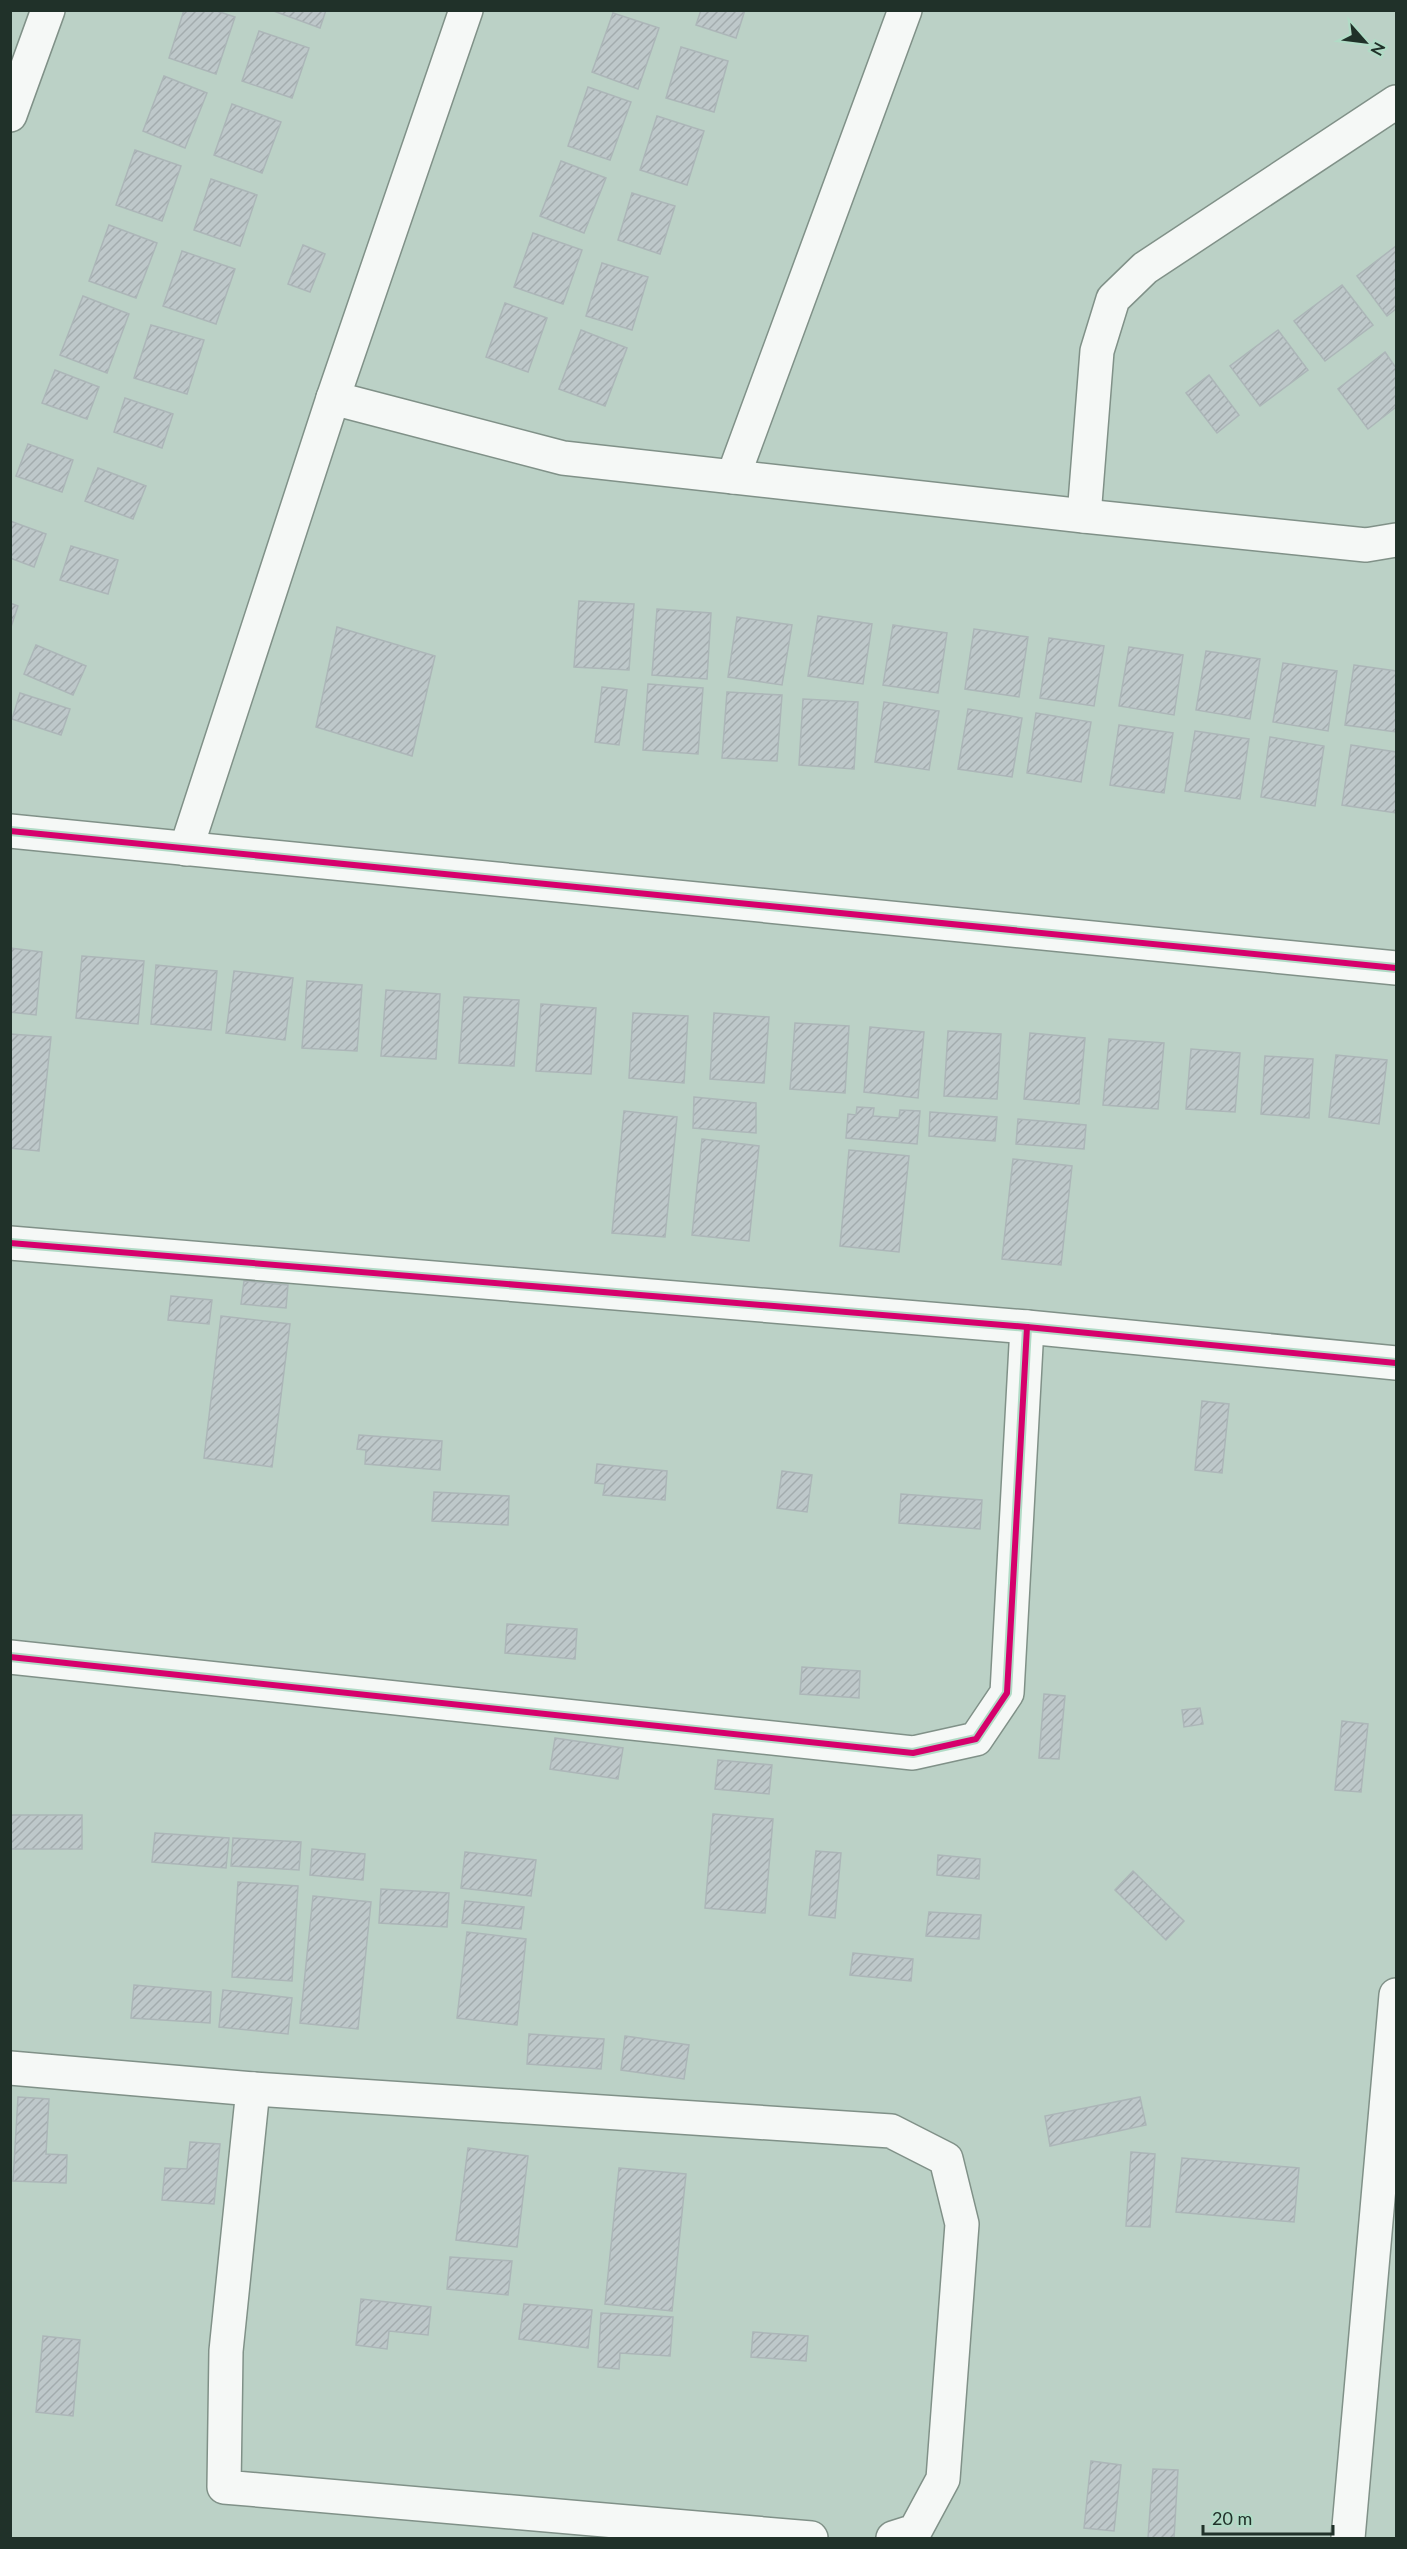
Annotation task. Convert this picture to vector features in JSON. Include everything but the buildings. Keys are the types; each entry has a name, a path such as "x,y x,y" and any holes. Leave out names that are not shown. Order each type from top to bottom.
{"street":[{"path":"10,115 22,52 48,10"},
{"path":"186,849 333,398 466,10"},
{"path":"734,477 905,10"},
{"path":"1084,516 1097,351 1113,299 1145,268 1396,102"},
{"path":"333,398 563,458 1084,516 1366,544 1396,540"},
{"path":"10,831 1396,968"},
{"path":"10,1243 1027,1327 1396,1363"},
{"path":"10,1657 913,1753 975,1739 1007,1693 1027,1327"},
{"path":"1348,2538 1386,2229 1396,1995"},
{"path":"10,2068 253,2089 891,2131 946,2159 962,2224 943,2479 915,2531 893,2538"},
{"path":"253,2089 226,2351 224,2487 811,2538"}],"cycle path":[{"path":"10,831 1396,968"},
{"path":"10,1243 1027,1327 1396,1363"},
{"path":"10,1657 913,1753 976,1739 1007,1693 1027,1327"}]}
